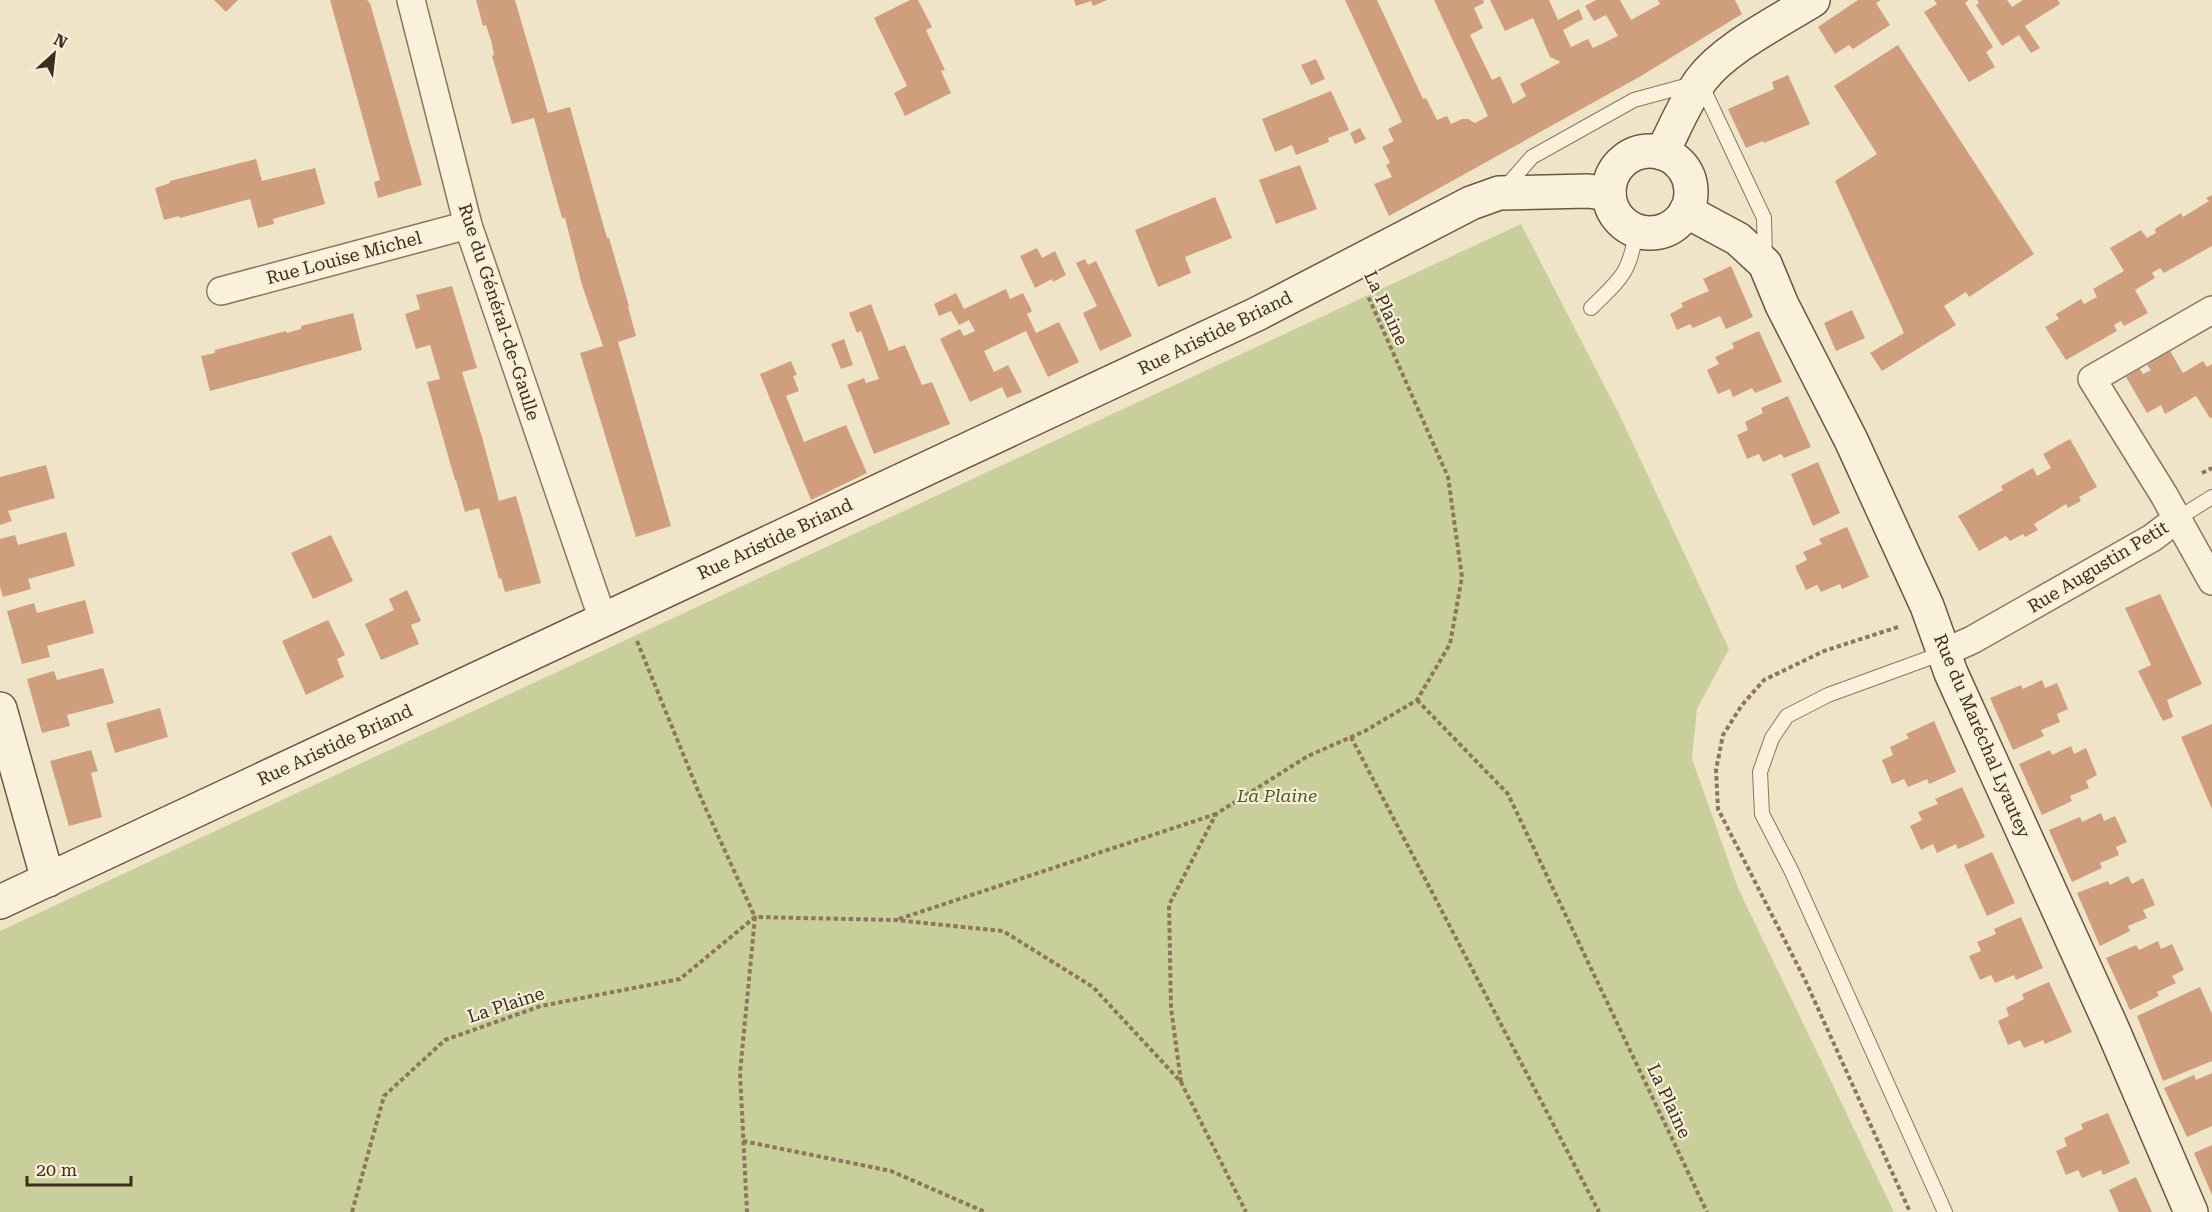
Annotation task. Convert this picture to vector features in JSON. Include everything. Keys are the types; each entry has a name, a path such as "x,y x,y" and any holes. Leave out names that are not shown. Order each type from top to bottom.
{"street":[{"name":"Rue du Général-de-Gaulle","path":"411,0 468,225 613,615"},
{"path":"1662,153 1700,82 1713,66 1813,0"},
{"path":"1648,151 1662,153 1683,168 1689,179 1691,192 1686,211 1674,225 1663,231 1650,234 1636,231 1624,225 1615,214 1609,194 1613,173 1622,162 1634,155 1648,151"},
{"name":"Rue Aristide Briand","path":"0,902 1257,314 1470,203 1499,193 1588,191 1609,194"},
{"name":"Rue du Maréchal Lyautey","path":"1686,211 1738,239 1765,264 1782,305 1851,440 1931,616 1943,653 2112,1028 2191,1212"},
{"name":"Rue Louise Michel","path":"220,291 468,225"},
{"name":"Rue Augustin Petit","path":"1943,653 1972,640 2152,538 2177,519 2092,379 2212,310"},
{"path":"2177,519 2212,581"},
{"path":"0,708 48,880"}],"lane":[{"name":"Rue Aristide Briand","path":"1499,193 1532,157 1634,100 1700,82"},
{"name":"Rue du Maréchal Lyautey","path":"1700,82 1764,218 1765,264"},
{"path":"1591,308 1626,270 1633,254 1636,231"},
{"path":"2177,519 2212,497"},
{"path":"1943,653 1828,694 1787,716 1772,738 1760,772 1762,814 1791,870 1945,1212"}],"path":[{"name":"La Plaine","path":"1351,266 1367,295 1448,477 1462,577 1450,644 1417,700 1508,794 1707,1212"},
{"path":"2164,495 2212,468"},
{"path":"613,615 755,917 740,1073 747,1212"},
{"path":"1910,1212 1806,982 1718,809 1716,770 1723,735 1742,705 1764,681 1824,651 1931,616"},
{"path":"895,920 1216,814 1308,756 1351,737 1417,700"},
{"path":"1351,737 1599,1212"},
{"path":"1181,1082 1171,1008 1169,905 1216,814"},
{"name":"La Plaine","path":"352,1212 384,1096 445,1040 541,1006 681,979 755,917"},
{"path":"755,917 895,920 1003,931 1094,987 1181,1082 1246,1212"},
{"path":"743,1141 891,1171 986,1212"}],"green space":[{"name":"La Plaine","path":"1521,224 1621,418 1729,649 1697,709 1692,759 1738,888 1894,1212 0,1212 0,931"}],"building":[{"path":"214,0 238,0 226,12"},
{"path":"330,0 367,0 370,3 422,185 378,198 374,182 380,180"},
{"path":"476,0 515,0 548,113 570,107 629,306 636,336 618,342 671,526 636,537 580,353 603,346 582,285 565,218 562,218 534,118 512,124 492,56 494,55 492,44 486,25 483,26"},
{"path":"910,0 918,0 932,27 926,30 945,70 941,71 951,93 905,116 894,93 907,86 874,18"},
{"path":"1074,0 1107,0 1093,6 1091,1 1076,6"},
{"path":"1345,0 1377,0 1423,99 1426,98 1437,120 1447,116 1451,124 1462,119 1475,123 1488,116 1434,0 1483,0 1484,3 1474,8 1483,28 1470,35 1492,80 1500,76 1513,104 1526,96 1520,84 1561,62 1550,57 1533,18 1505,31 1490,0 1549,0 1558,20 1579,9 1583,19 1563,30 1571,47 1588,39 1593,48 1618,36 1606,15 1594,21 1585,6 1596,0 1620,0 1631,20 1660,4 1658,0 1735,0 1742,14 1641,76 1389,216 1374,184 1392,177 1386,165 1390,163 1382,147 1394,141 1388,129 1402,122"},
{"path":"1858,0 1881,0 1876,3 1890,25 1853,49 1849,45 1835,54 1818,27"},
{"path":"1934,0 1969,0 1965,3 1993,47 1986,52 1995,67 1969,82 1924,12 1937,4"},
{"path":"1977,0 2007,0 2012,7 2023,0 2058,0 2060,4 2025,26 2040,48 2031,53 2019,35 2002,46 1976,5 1979,3"},
{"path":"1898,45 2034,254 1969,297 1966,292 1944,306 1956,325 1882,371 1870,353 1904,333 1835,181 1877,154 1834,86"},
{"path":"1316,59 1325,79 1311,85 1301,65"},
{"path":"1788,75 1810,124 1746,148 1728,109 1774,89 1772,82"},
{"path":"1331,91 1349,130 1328,138 1329,142 1296,155 1292,145 1275,152 1262,119"},
{"path":"1360,128 1366,139 1355,144 1350,133"},
{"path":"256,159 262,181 315,168 325,204 273,219 274,224 258,228 250,199 180,218 179,216 164,220 155,188 170,183 170,181"},
{"path":"1300,165 1317,209 1276,224 1259,180"},
{"path":"2212,195 2212,246 2164,273 2160,268 2152,273 2155,278 2135,290 2148,313 2124,326 2121,321 2114,325 2117,331 2066,360 2045,327 2059,319 2056,314 2081,299 2084,304 2097,297 2093,289 2124,271 2110,248 2141,230 2147,238 2156,233 2155,229 2181,213 2183,217 2209,201 2206,198"},
{"path":"1215,197 1232,238 1185,257 1191,273 1158,287 1135,230"},
{"path":"1037,248 1042,258 1055,251 1066,275 1035,288 1020,256"},
{"path":"1085,259 1088,265 1096,261 1132,336 1100,351 1083,313 1097,306 1076,263"},
{"path":"1731,266 1753,317 1726,329 1720,316 1693,328 1690,324 1677,330 1670,314 1683,307 1681,303 1709,291 1703,279"},
{"path":"452,286 477,368 462,372 499,501 516,496 541,583 505,592 501,578 499,579 479,508 465,512 455,480 427,382 440,379 430,345 416,349 405,314 420,309 416,295"},
{"path":"1006,289 1010,299 1023,293 1032,311 1027,314 1036,333 1059,322 1079,362 1048,377 1026,331 984,351 994,372 1008,365 1022,392 1007,398 1002,387 970,402 940,339 960,329 964,336 975,331 969,320 959,325 951,311 939,316 934,304 956,293 964,309"},
{"path":"871,304 889,351 905,345 922,385 932,382 950,424 874,454 847,385 864,378 866,383 879,379 861,331 857,333 849,313"},
{"path":"1852,310 1865,338 1836,351 1824,323"},
{"path":"353,313 362,350 210,391 201,356 215,353 215,350 286,331 287,333 301,329 301,326"},
{"path":"1759,331 1782,382 1755,393 1752,388 1733,397 1730,389 1718,394 1707,370 1719,364 1715,357 1734,348 1732,343"},
{"path":"844,339 853,365 841,369 831,344"},
{"path":"2170,351 2183,373 2203,361 2207,367 2212,364 2212,417 2210,418 2196,396 2165,414 2161,405 2147,413 2126,377 2140,369 2143,374 2151,370 2147,365"},
{"path":"791,361 797,375 793,376 799,391 786,396 804,442 846,425 867,473 811,500 760,374"},
{"path":"1788,396 1811,447 1784,458 1781,454 1763,462 1759,454 1747,459 1737,435 1748,430 1745,422 1763,413 1761,408"},
{"path":"2070,439 2097,487 2079,497 2081,501 2068,508 2066,504 2034,524 2038,530 2010,541 2006,536 1979,551 1958,516 2003,490 2001,486 2033,468 2037,476 2051,468 2043,454"},
{"path":"1818,462 1840,513 1813,526 1791,474"},
{"path":"46,465 55,498 8,511 12,521 0,525 0,477"},
{"path":"1847,527 1869,577 1842,589 1840,584 1821,592 1817,585 1806,590 1795,566 1807,560 1803,552 1822,544 1819,539"},
{"path":"66,532 75,566 28,579 31,589 3,597 0,587 0,539 15,535 18,545"},
{"path":"331,535 353,581 313,599 291,553"},
{"path":"407,590 421,621 411,625 419,644 381,660 365,624 394,610 389,599"},
{"path":"2160,594 2202,684 2167,700 2173,717 2163,721 2138,671 2151,665 2125,608"},
{"path":"85,600 94,633 47,646 50,657 22,664 7,611 34,603 37,613"},
{"path":"328,620 345,655 337,659 344,677 306,695 282,641"},
{"path":"103,668 114,703 67,715 70,726 42,733 27,679 54,671 57,680"},
{"path":"2042,680 2045,688 2057,683 2068,709 2057,714 2060,722 2041,730 2044,736 2013,750 1990,698 2021,685 2023,689"},
{"path":"160,708 168,737 115,753 106,723"},
{"path":"1934,721 1956,772 1929,784 1927,779 1908,787 1904,779 1892,784 1882,760 1893,755 1890,747 1909,738 1906,734"},
{"path":"2212,724 2212,809 2181,737"},
{"path":"2071,746 2074,754 2086,748 2097,775 2086,781 2089,788 2070,796 2072,801 2042,815 2019,764 2050,750 2052,755"},
{"path":"91,750 98,771 91,773 102,817 69,826 50,761"},
{"path":"1962,787 1985,837 1958,849 1956,844 1937,853 1933,844 1921,850 1910,826 1922,820 1918,812 1938,804 1935,799"},
{"path":"2101,813 2104,821 2115,816 2127,842 2116,847 2119,855 2100,863 2102,868 2072,882 2049,830 2080,817 2082,822"},
{"path":"1992,852 2015,903 1987,916 1964,865"},
{"path":"2128,876 2132,884 2143,878 2155,905 2143,910 2147,918 2128,926 2130,931 2100,946 2077,893 2108,881 2110,885"},
{"path":"2021,917 2043,968 2016,980 2014,975 1995,983 1991,975 1980,980 1969,956 1981,951 1977,942 1996,934 1994,929"},
{"path":"2158,941 2161,949 2172,944 2184,970 2172,976 2176,983 2157,992 2159,996 2130,1010 2106,958 2136,945 2139,950"},
{"path":"2049,982 2072,1032 2045,1044 2043,1040 2024,1048 2020,1040 2008,1045 1998,1021 2009,1016 2006,1008 2024,999 2022,994"},
{"path":"2200,987 2212,1014 2212,1061 2163,1081 2137,1016"},
{"path":"2212,1073 2212,1126 2187,1137 2164,1088 2194,1075 2196,1080"},
{"path":"2108,1113 2130,1163 2103,1175 2101,1170 2082,1178 2078,1170 2066,1175 2056,1151 2067,1146 2064,1138 2083,1129 2081,1124"},
{"path":"2212,1145 2212,1195 2194,1153"},
{"path":"2136,1177 2152,1212 2119,1212 2109,1190"}]}
